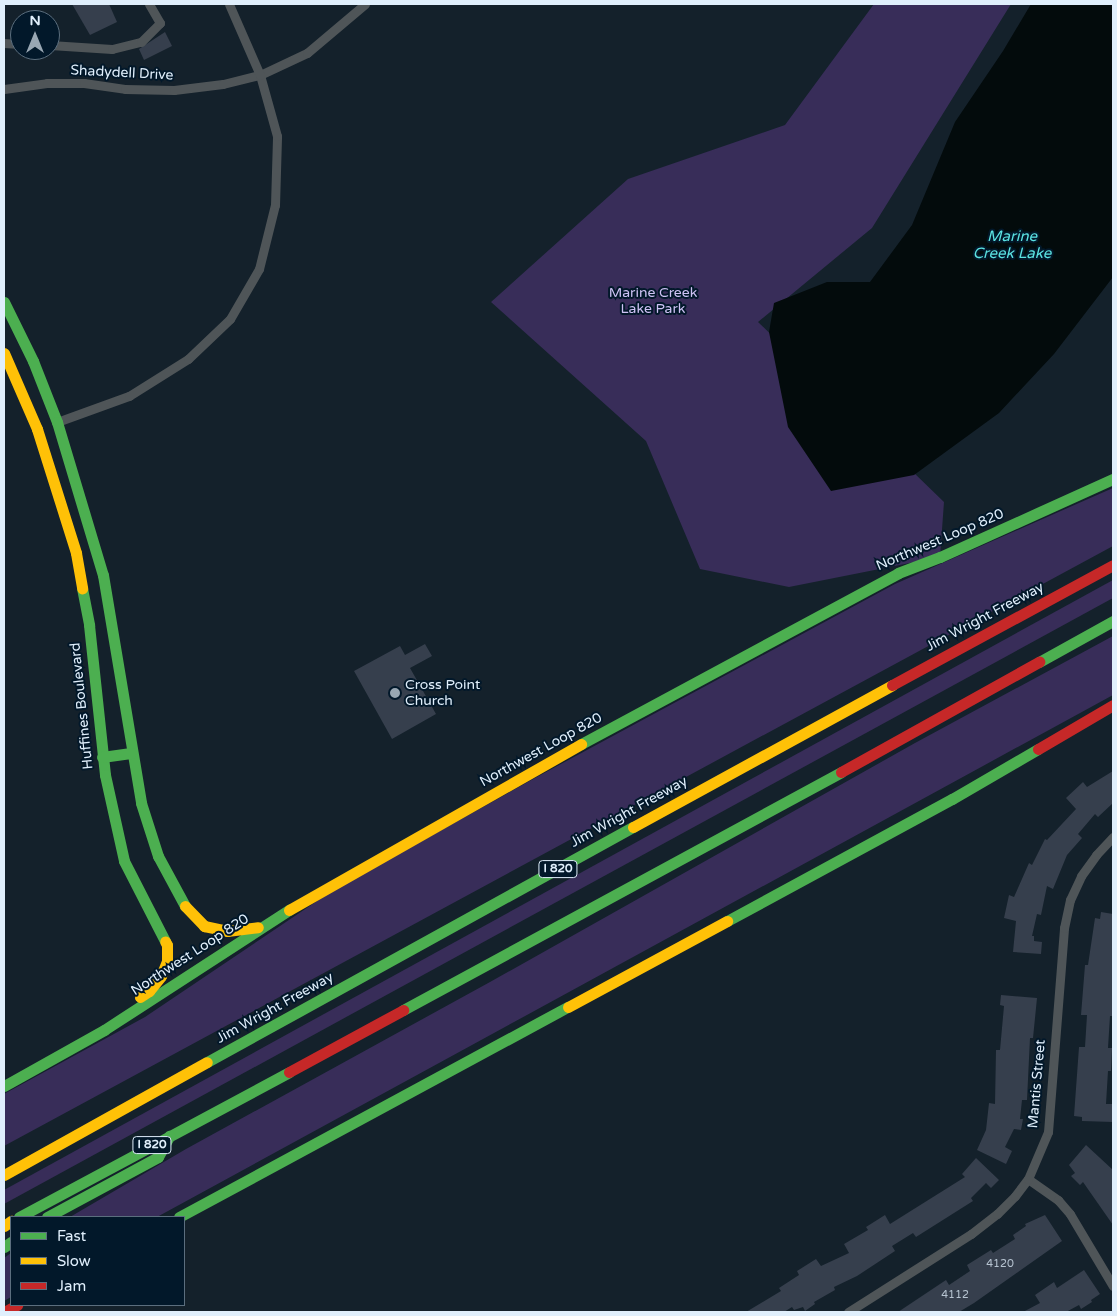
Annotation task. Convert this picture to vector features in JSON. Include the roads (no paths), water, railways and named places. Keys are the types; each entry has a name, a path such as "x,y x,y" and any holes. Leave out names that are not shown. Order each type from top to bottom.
{"main road":[{"path":"4,302 33,361 57,422 103,575 130,753 141,803 158,856 188,911 204,926 227,931 261,926"},
{"name":"Huffines Boulevard","path":"4,353 37,429 76,553 89,625 102,757 113,819 124,861 141,898 167,945 167,961 161,976 149,991 111,1016 104,1030"},
{"path":"37,429 57,422"},
{"name":"Northwest Loop 820","path":"4,1086 104,1030 261,926 543,764 898,573 976,542 1086,493 1113,478"},
{"name":"Jim Wright Freeway","path":"4,1175 790,740 1113,565"},
{"name":"I 820","path":"21,1216 687,857 1113,621"},
{"path":"181,1216 952,800 1113,705"},
{"path":"102,757 130,753"},
{"path":"49,1216 158,1157 169,1136"},
{"path":"4,1312 15,1306"}],"street":[{"path":"60,46 112,49 141,42 160,24 149,4"},
{"path":"57,422 129,396 188,359 230,319 259,269 275,205 277,136 260,75 229,4"},
{"name":"Shadydell Drive","path":"4,89 47,83 84,83 125,89 174,90 223,84 260,75 307,53 365,4"},
{"name":"Mantis Street","path":"848,1312 971,1234 997,1214 1015,1196 1028,1179 1048,1132 1064,928 1070,900 1086,869 1096,855 1113,838"},
{"path":"1028,1179 1058,1200 1070,1214 1113,1286"}],"water":[{"name":"Marine Creek Lake","path":"1031,4 1113,4 1113,277 1054,354 999,413 914,475 831,491 788,427 769,332 774,303 827,282 870,282 912,225 955,122 1003,51"}],"place":[{"name":"Cross Point Church","path":"395,693"}],"park label":[{"name":"Marine Creek Lake Park","path":"653,302"}]}
